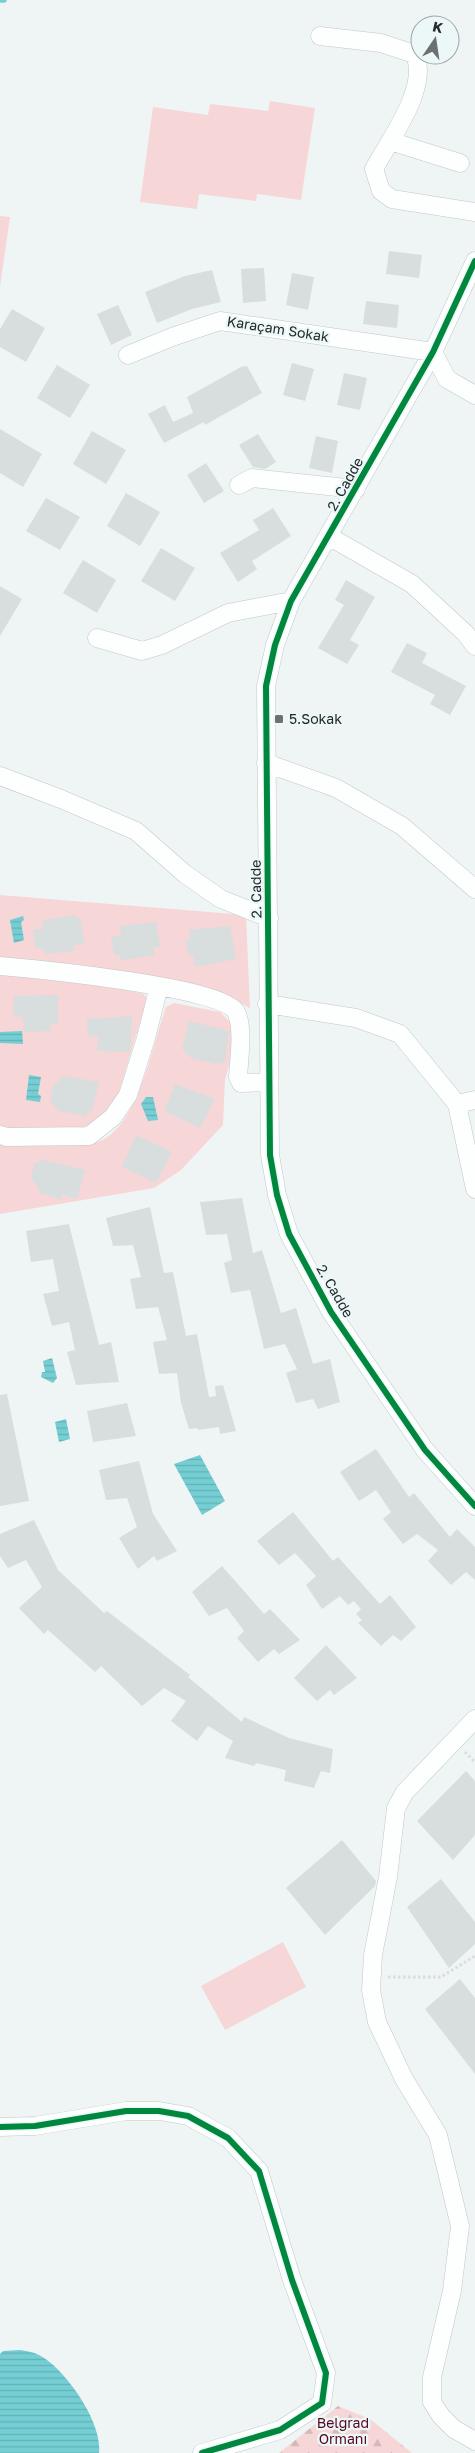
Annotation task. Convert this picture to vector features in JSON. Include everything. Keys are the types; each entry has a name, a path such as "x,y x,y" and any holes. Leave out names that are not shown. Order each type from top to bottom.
{"street":[{"path":"320,36 381,43 414,54 418,63 412,101 374,170 381,190 392,200 475,212"},
{"path":"390,141 460,162"},
{"name":"2. Cadde","path":"475,261 433,352 330,537 291,601 275,645 266,686 267,1004 270,1155 277,1195 289,1234 331,1312 425,1450 475,1506"},
{"name":"Karaçam Sokak","path":"128,355 172,337 220,321 433,352"},
{"path":"433,352 447,379 475,395"},
{"path":"239,485 252,478 356,489"},
{"path":"330,537 412,584 465,633 475,646"},
{"path":"97,638 142,651 162,645 228,613 291,601"},
{"path":"266,763 336,788 402,826 475,889"},
{"path":"0,776 61,799 136,831 185,874 221,899 268,918"},
{"path":"0,966 160,986 226,1003 236,1011 239,1024 238,1077 241,1083 269,1082"},
{"path":"0,1135 7,1137 89,1136 114,1117 128,1095 160,986"},
{"path":"267,1004 356,1018 400,1034 457,1104 475,1189"},
{"path":"457,1104 475,1100"},
{"path":"475,1719 405,1792 396,1808 388,1877 373,1955 371,1990 377,2022 404,2079 438,2135 460,2226 452,2291 432,2377 432,2402 440,2416 454,2429 475,2441"},
{"path":"0,2127 35,2126 126,2111 159,2111 188,2116 228,2138 259,2171 292,2280 326,2373 322,2403 280,2430 202,2453"}],"path":[{"path":"372,1978 442,1977 475,1956"}],"green space":[{"path":"270,101 315,108 301,200 257,194 256,201 199,194 197,209 140,202 153,107 208,115 210,104 268,111"},
{"path":"0,216 10,217 0,287"},
{"path":"0,895 246,915 250,1008 216,992 182,983 146,977 0,961"},
{"path":"0,974 75,979 144,994 147,1000 115,1105 99,1120 83,1127 0,1129"},
{"path":"174,1003 220,1012 234,1026 231,1059 225,1079 223,1125 181,1170 154,1188 0,1214 0,1142 9,1145 73,1145 93,1143 108,1137 121,1124 132,1106 149,1064 166,1007"},
{"path":"283,1942 306,1987 225,2030 201,1986"},
{"name":"Belgrad Ormanı","path":"338,2406 370,2419 412,2453 279,2453"}],"water":[{"path":"23,916 24,920 21,922 24,940 14,943 10,920"},
{"path":"22,1031 23,1044 0,1043 0,1032"},
{"path":"29,1075 41,1077 38,1094 41,1096 40,1102 26,1100"},
{"path":"146,1097 153,1097 158,1120 148,1121 141,1104"},
{"path":"52,1358 57,1378 53,1383 41,1377 42,1372 45,1372 43,1361"},
{"path":"66,1419 70,1439 59,1442 55,1422"},
{"path":"200,1455 225,1501 202,1515 174,1464"},
{"path":"20,2350 37,2354 49,2362 70,2384 89,2412 99,2441 99,2453 0,2453 0,2354 3,2351"}],"building":[{"path":"389,251 422,255 419,278 386,274"},
{"path":"264,268 266,301 243,303 241,269"},
{"path":"212,270 221,302 192,309 157,323 145,292 185,276"},
{"path":"292,273 314,277 308,310 286,305"},
{"path":"366,301 399,305 397,328 363,324"},
{"path":"118,305 132,335 111,345 97,314"},
{"path":"12,309 45,328 26,362 0,347 0,329"},
{"path":"292,363 314,369 305,401 283,395"},
{"path":"57,365 90,385 70,418 37,398"},
{"path":"247,366 262,393 205,425 204,422 164,443 148,414 165,405 173,422 193,413 187,397 241,367"},
{"path":"344,373 367,378 360,410 337,405"},
{"path":"0,429 42,454 23,487 0,473"},
{"path":"92,431 126,450 106,484 73,464"},
{"path":"258,434 276,462 265,469 253,467 239,445"},
{"path":"316,436 338,441 332,473 309,468"},
{"path":"206,463 224,491 204,503 187,475"},
{"path":"126,493 160,512 140,546 107,526"},
{"path":"46,498 80,517 60,550 26,531"},
{"path":"273,508 291,536 252,561 257,569 238,582 220,553 259,530 253,520"},
{"path":"161,548 195,568 175,601 141,581"},
{"path":"83,560 116,580 97,613 63,593"},
{"path":"346,580 375,597 350,640 359,645 347,664 318,648 344,605 335,600"},
{"path":"0,586 22,599 0,636"},
{"path":"407,643 427,653 422,663 466,686 450,715 430,704 435,695 391,672"},
{"path":"72,915 81,919 84,944 73,945 74,951 45,954 44,948 35,948 33,930 43,929 42,921"},
{"path":"156,922 160,946 153,948 155,955 120,961 120,955 114,955 111,937 121,935 120,926"},
{"path":"230,926 236,959 195,967 193,955 188,955 185,940 191,939 189,930"},
{"path":"58,995 58,1024 51,1024 51,1031 24,1032 23,1017 13,1016 14,996"},
{"path":"132,1016 130,1052 97,1051 98,1037 88,1036 87,1019"},
{"path":"189,1021 229,1031 225,1062 216,1064 191,1058 182,1049"},
{"path":"64,1076 99,1082 92,1112 87,1110 87,1116 58,1111 50,1100 53,1086"},
{"path":"175,1084 215,1099 200,1128 164,1111"},
{"path":"136,1135 172,1152 156,1183 122,1167"},
{"path":"43,1160 85,1170 77,1199 61,1194 63,1200 40,1193 38,1187 31,1179 34,1164"},
{"path":"242,1198 253,1253 262,1250 281,1313 296,1308 313,1364 330,1359 340,1402 318,1409 313,1399 296,1403 286,1373 297,1369 285,1344 264,1349 250,1290 231,1293 224,1263 232,1260 227,1234 206,1235 200,1202"},
{"path":"150,1207 164,1273 173,1272 186,1336 197,1334 209,1397 216,1396 215,1386 223,1385 236,1431 220,1434 219,1427 198,1430 197,1428 189,1429 181,1403 177,1373 159,1374 153,1342 167,1340 158,1307 136,1309 130,1279 141,1277 133,1245 113,1246 106,1218"},
{"path":"69,1224 99,1345 111,1342 119,1382 76,1385 67,1352 75,1350 69,1322 52,1326 43,1294 59,1291 53,1259 31,1262 26,1231"},
{"path":"7,1394 29,1501 0,1506 0,1395"},
{"path":"127,1403 136,1436 93,1442 87,1411"},
{"path":"376,1449 409,1497 414,1493 450,1537 457,1529 475,1547 475,1580 466,1572 451,1585 428,1561 438,1550 417,1534 403,1544 383,1519 391,1512 376,1490 359,1501 340,1472"},
{"path":"139,1461 153,1514 177,1551 157,1561 154,1556 138,1569 119,1538 137,1527 127,1498 106,1500 99,1470"},
{"path":"293,1512 333,1561 338,1557 380,1604 390,1595 416,1627 401,1641 393,1635 381,1646 358,1623 362,1620 356,1614 361,1609 354,1601 348,1605 340,1596 322,1609 306,1585 316,1576 295,1553 279,1565 257,1541"},
{"path":"34,1520 58,1570 104,1613 107,1611 190,1675 188,1677 242,1722 244,1717 289,1738 333,1749 330,1773 321,1771 314,1788 284,1781 286,1770 256,1763 254,1766 225,1758 233,1741 208,1726 197,1741 171,1721 186,1701 164,1688 142,1706 101,1666 95,1672 48,1630 44,1634 19,1608 42,1587 26,1560 8,1568 0,1556 0,1534"},
{"path":"222,1566 264,1614 270,1609 300,1640 279,1654 274,1649 258,1662 237,1638 244,1631 227,1608 209,1616 192,1592"},
{"path":"326,1645 357,1678 334,1695 330,1690 317,1701 294,1678"},
{"path":"466,1771 475,1781 475,1835 453,1860 417,1821"},
{"path":"342,1840 376,1881 375,1886 325,1935 286,1888"},
{"path":"441,1879 475,1922 475,1944 449,1968 407,1907"},
{"path":"460,1979 475,1998 475,2074 425,2009"}],"cycle path":[{"path":"475,261 433,352 291,601 275,645 266,686 270,1155 277,1195 289,1234 331,1312 425,1450 475,1506"},
{"path":"0,2127 35,2126 126,2111 159,2111 188,2116 228,2138 259,2171 292,2280 326,2373 322,2403 280,2430 202,2453"}],"place":[{"name":"5.Sokak","path":"279,719"}]}
